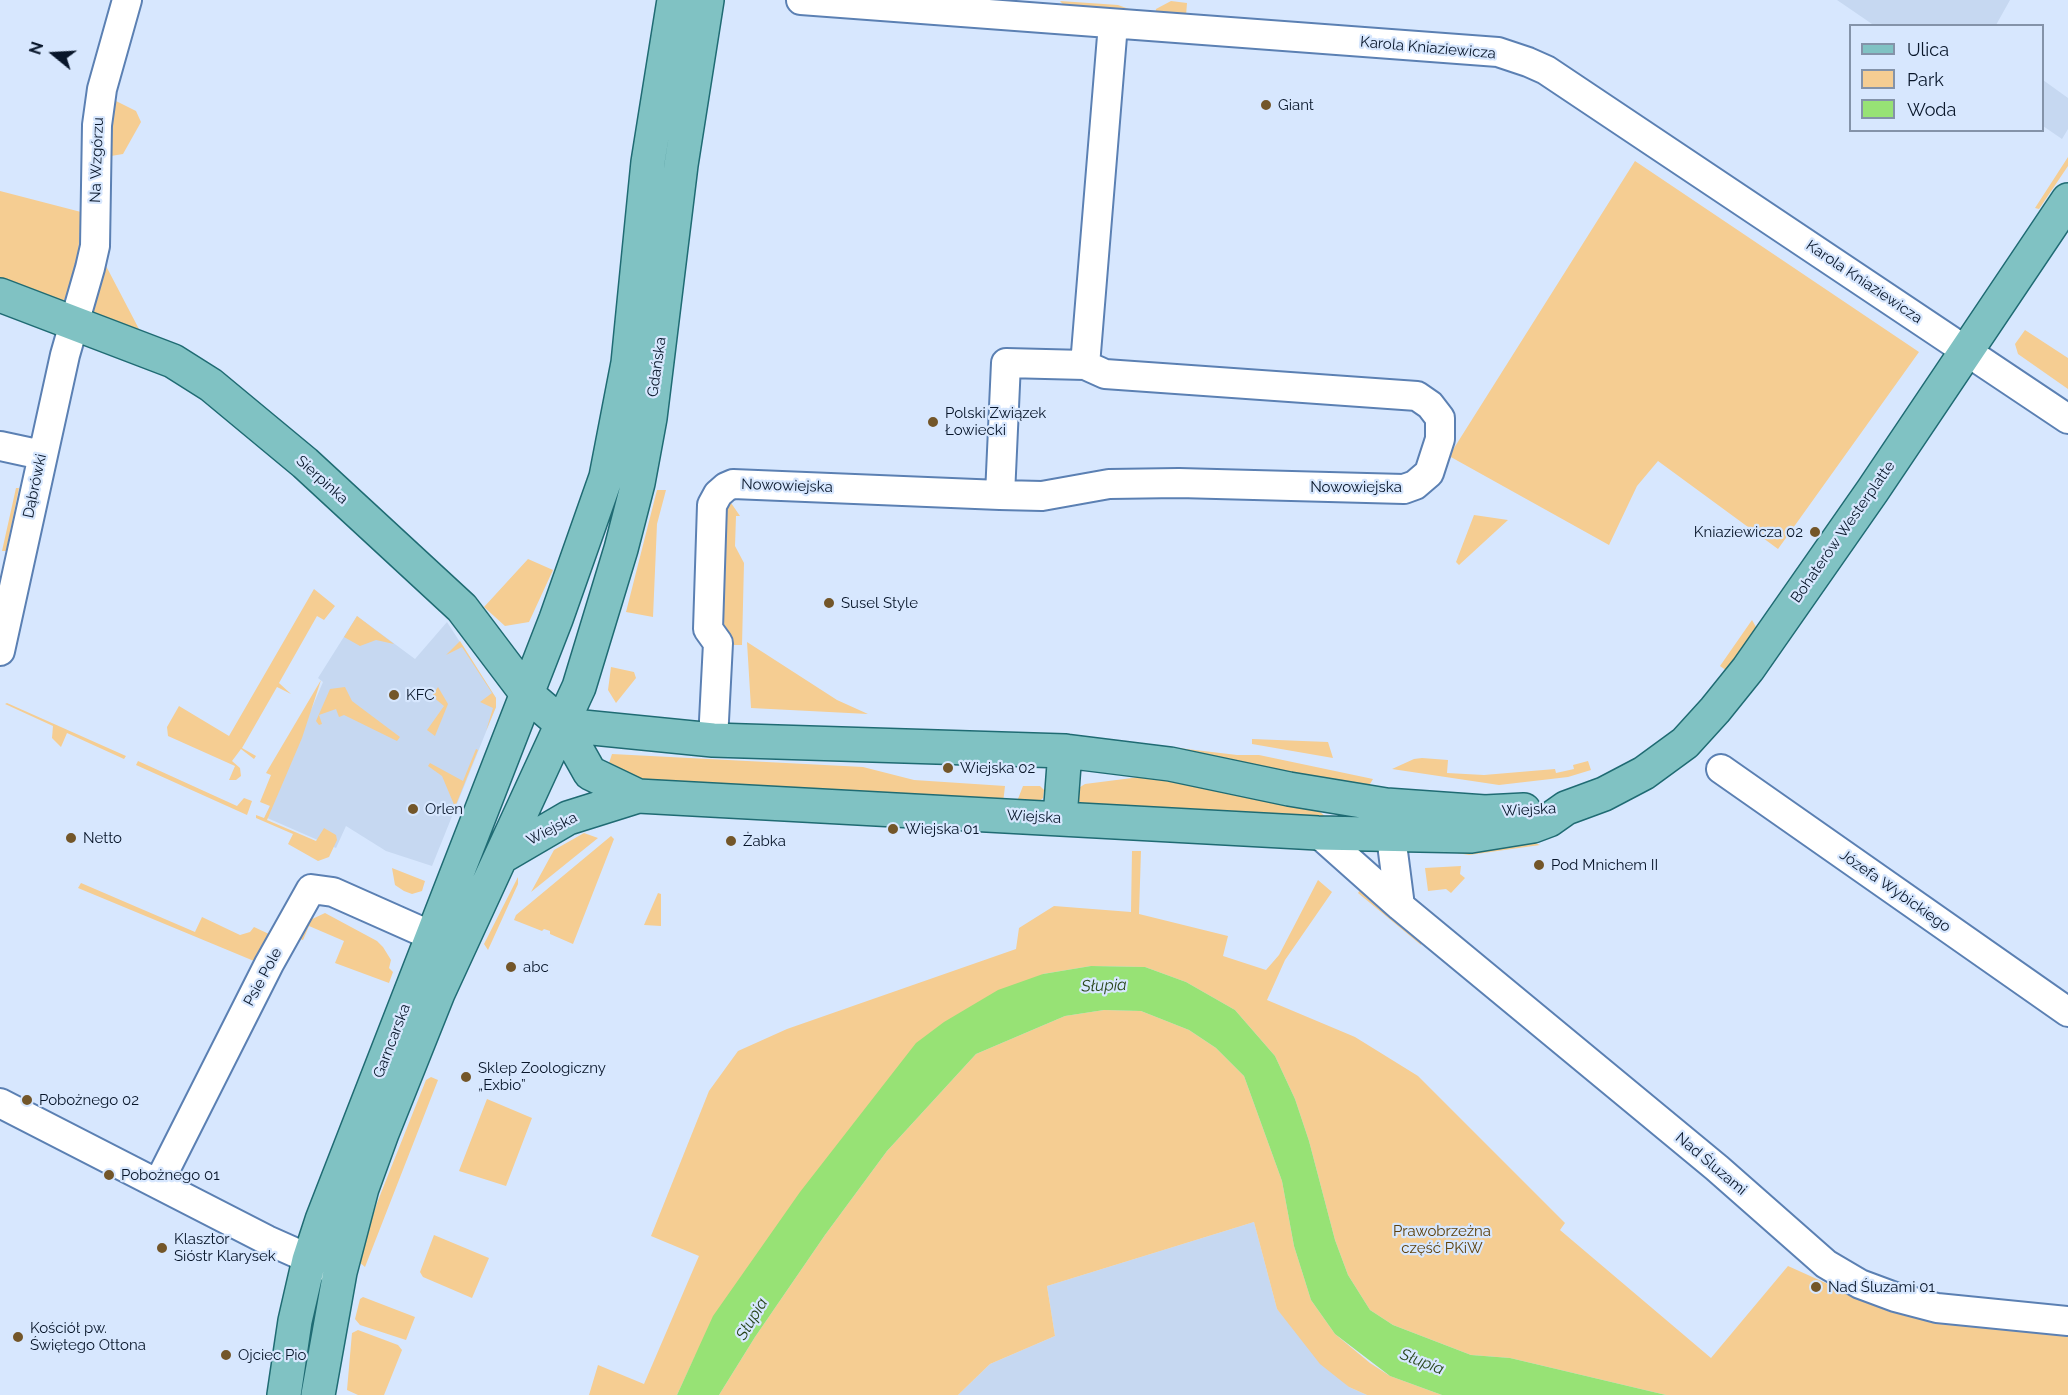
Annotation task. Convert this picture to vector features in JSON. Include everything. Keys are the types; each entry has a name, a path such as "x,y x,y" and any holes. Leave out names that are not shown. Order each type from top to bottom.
{"main road":[{"name":"Gdańska","path":"527,694 587,538 606,477 620,413 628,363 648,162 674,0"},
{"name":"Gdańska","path":"563,725 596,637 638,483 657,365 682,154 707,0"},
{"name":"Bohaterów Westerplatte","path":"1566,808 1604,794 1644,773 1685,743 1715,710 1748,669 2068,200"},
{"name":"Sierpinka","path":"0,295 173,361 211,385 305,464 462,608 527,694"},
{"name":"Wiejska","path":"527,694 563,725 590,773 638,796"},
{"name":"Garncarska","path":"284,1395 295,1321 309,1260 527,694"},
{"name":"Wiejska","path":"563,725 713,740 1065,751 1170,764 1289,789 1389,820"},
{"name":"Garncarska","path":"318,1395 340,1272 362,1188 382,1132 438,993 563,725"},
{"path":"1060,818 1065,751"},
{"name":"Wiejska","path":"503,856 568,818 638,796 1318,833 1389,820 1566,808"}],"street":[{"name":"Na Wzgórzu","path":"75,322 95,246 97,126 102,89 127,0"},
{"name":"Karola Kniaziewicza","path":"801,0 1498,52 1546,70 2068,419"},
{"path":"1085,365 1113,24"},
{"name":"Dąbrówki","path":"0,651 42,454 75,322"},
{"name":"Nowowiejska","path":"713,740 718,643 708,629 712,505 718,494 726,487 733,484 1000,495 1042,496 1109,484 1179,483 1404,489 1416,485 1429,472 1440,439 1440,418 1430,405 1417,396 1105,374 1085,365 1006,363 1000,495"},
{"path":"0,446 42,454"},
{"name":"Józefa Wybickiego","path":"1721,769 2068,1012"},
{"path":"1389,820 1400,906"},
{"name":"Nad Śluzami","path":"1318,833 1400,906 1717,1168 1826,1264 1869,1287 1937,1308 2068,1321"},
{"name":"Psie Pole","path":"158,1184 269,964 311,889 333,892 432,936"},
{"path":"0,1103 309,1260 340,1272"}],"shaded area":[{"path":"1837,0 2010,0 1997,24 1872,24"},
{"path":"2044,81 2068,98 2068,129 2062,139 2044,127"},
{"path":"357,616 415,659 447,622 496,698 496,707 432,866 386,851 346,826 336,848 265,817 323,682 318,678"},
{"path":"1254,1222 1277,1309 1349,1387 1367,1395 958,1395 990,1364 1055,1336 1047,1286"}],"green space":[{"path":"1060,1 1118,5 1140,13 1068,10"},
{"path":"1171,1 1187,3 1186,16 1155,16 1156,9"},
{"path":"114,100 136,111 141,122 123,154 111,156"},
{"path":"2068,157 2068,166 2039,209 2035,208"},
{"path":"1635,161 1919,352 1778,549 1658,461 1637,486 1609,545 1449,456"},
{"path":"0,191 81,212 78,258 69,293 63,301 58,302 0,284"},
{"path":"105,264 140,331 138,334 90,314"},
{"path":"2025,330 2068,358 2068,389 2018,354 2015,344"},
{"path":"16,488 19,488 6,551 2,551"},
{"path":"657,490 666,490 657,524 653,617 626,612"},
{"path":"727,497 740,516 736,516 735,546 744,563 742,645 729,645 721,639 725,499"},
{"path":"1474,515 1508,520 1459,565 1456,562"},
{"path":"528,559 553,570 529,622 505,626 484,607"},
{"path":"314,589 335,606 324,620 317,616 279,683 291,694 277,687 242,748 256,756 254,759 241,749 232,761 240,768 241,776 236,780 229,780 235,766 168,736 167,727 179,706 229,736"},
{"path":"357,616 394,644 376,640 360,646 344,637"},
{"path":"1752,620 1756,627 1749,642 1727,671 1720,666"},
{"path":"460,641 496,698 496,707 486,731 493,708 480,702 492,693 462,647 446,655"},
{"path":"747,642 837,700 868,714 751,708"},
{"path":"611,667 634,672 636,678 616,703 608,690"},
{"path":"321,680 302,738 267,820 316,841 324,828 336,835 337,840 329,857 318,861 288,844 293,834 256,818 256,815 264,818 270,806 260,802 271,775 266,773"},
{"path":"345,687 352,701 400,737 397,741 344,715 339,717 336,709 319,715 322,724 319,725 316,721 330,689"},
{"path":"438,687 448,704 435,736 427,730 444,706 432,696"},
{"path":"5,704 126,756 124,759 67,733 61,747 52,738 53,726"},
{"path":"1044,735 1120,741 1237,755 1259,755 1373,779 1367,789"},
{"path":"1252,739 1328,742 1333,758 1252,744"},
{"path":"476,749 478,750 455,807 442,776 428,766 430,763 463,781"},
{"path":"612,754 863,767 914,780 1005,786 1003,803 671,787 606,772"},
{"path":"1414,759 1448,760 1447,773 1484,775 1555,769 1556,773 1574,769 1573,765 1588,761 1591,770 1568,777 1499,785 1392,769"},
{"path":"138,761 237,806 244,798 252,801 247,815 136,765"},
{"path":"1140,777 1160,777 1316,809 1329,819 1079,804 1077,801 1077,789 1085,784"},
{"path":"1023,786 1040,786 1044,790 1043,798 1037,803 1016,804"},
{"path":"584,833 598,838 531,892 554,850"},
{"path":"611,836 614,839 573,944 550,934 550,931 544,929 542,931 514,920 516,915"},
{"path":"1533,842 1540,845 1469,855 1457,853 1457,849"},
{"name":"Prawobrzeżna część PKiW","path":"1132,851 1141,851 1139,914 1228,936 1223,956 1266,970 1279,955 1318,880 1332,892 1285,960 1267,1000 1355,1037 1418,1076 1565,1223 1560,1230 1711,1358 1788,1266 1890,1312 2068,1333 2068,1395 1666,1395 1510,1358 1471,1355 1393,1325 1370,1310 1348,1275 1335,1240 1309,1141 1295,1099 1275,1056 1235,1010 1186,982 1145,967 1091,966 1043,974 695,1356 677,1395 589,1395 598,1365 644,1384 699,1256 651,1236 709,1091 738,1051 787,1029 1016,949 1019,928 1054,906 1131,912"},
{"path":"1461,866 1460,874 1465,878 1451,893 1446,889 1428,891 1425,868"},
{"path":"392,868 425,881 422,891 412,894 395,885"},
{"path":"518,877 518,884 488,950 484,944"},
{"path":"81,883 195,932 202,917 240,935 250,932 254,927 269,934 254,961 78,888"},
{"path":"1361,889 1421,939 1421,945 1358,893"},
{"path":"658,893 661,894 661,926 644,925"},
{"path":"325,913 377,941 383,947 391,960 389,968 393,972 389,983 335,963 344,941 309,926 303,940 299,939 308,921"},
{"path":"1104,1010 1141,1011 1189,1030 1216,1048 1244,1076 1282,1181 1294,1246 1311,1300 1335,1334 1370,1363 1390,1376 1442,1395 1367,1395 1349,1387 1320,1364 1277,1309 1254,1222 1047,1286 1055,1336 990,1364 958,1395 719,1395 755,1337 825,1235 887,1151 976,1054 1065,1016"},
{"path":"431,1077 438,1080 365,1267 358,1261 377,1203 426,1080"},
{"path":"487,1099 532,1118 506,1186 459,1171"},
{"path":"434,1235 489,1258 472,1298 423,1277 420,1272"},
{"path":"363,1297 415,1317 406,1340 360,1325 355,1319 360,1299"},
{"path":"358,1330 398,1345 402,1350 384,1395 358,1395 347,1390 352,1333"}],"water":[{"name":"Słupia","path":"1091,966 1145,967 1186,982 1235,1010 1275,1056 1295,1099 1309,1141 1335,1240 1348,1275 1370,1310 1393,1325 1471,1355 1510,1358 1666,1395 1442,1395 1390,1376 1335,1334 1311,1300 1294,1246 1282,1181 1244,1076 1216,1048 1189,1030 1141,1011 1104,1010 1065,1016 976,1054 887,1151 825,1235 755,1337 719,1395 677,1395 713,1316 800,1192 916,1043 944,1022 998,990 1043,974"}],"place":[{"name":"Giant","path":"1266,105"},
{"name":"Polski Związek Łowiecki","path":"933,422"},
{"name":"Kniaziewicza 02","path":"1815,532"},
{"name":"Susel Style","path":"829,603"},
{"name":"KFC","path":"394,695"},
{"name":"Wiejska 02","path":"948,768"},
{"name":"Orlen","path":"413,809"},
{"name":"Wiejska 01","path":"893,829"},
{"name":"Netto","path":"71,838"},
{"name":"Żabka","path":"731,841"},
{"name":"Pod Mnichem II","path":"1539,865"},
{"name":"abc","path":"511,967"},
{"name":"Sklep Zoologiczny „Exbio”","path":"466,1077"},
{"name":"Pobożnego 02","path":"27,1100"},
{"name":"Pobożnego 01","path":"109,1175"},
{"name":"Klasztor Sióstr Klarysek","path":"162,1248"},
{"name":"Nad Śluzami 01","path":"1816,1287"},
{"name":"Kościół pw. Świętego Ottona","path":"18,1337"},
{"name":"Ojciec Pio","path":"226,1355"}]}
